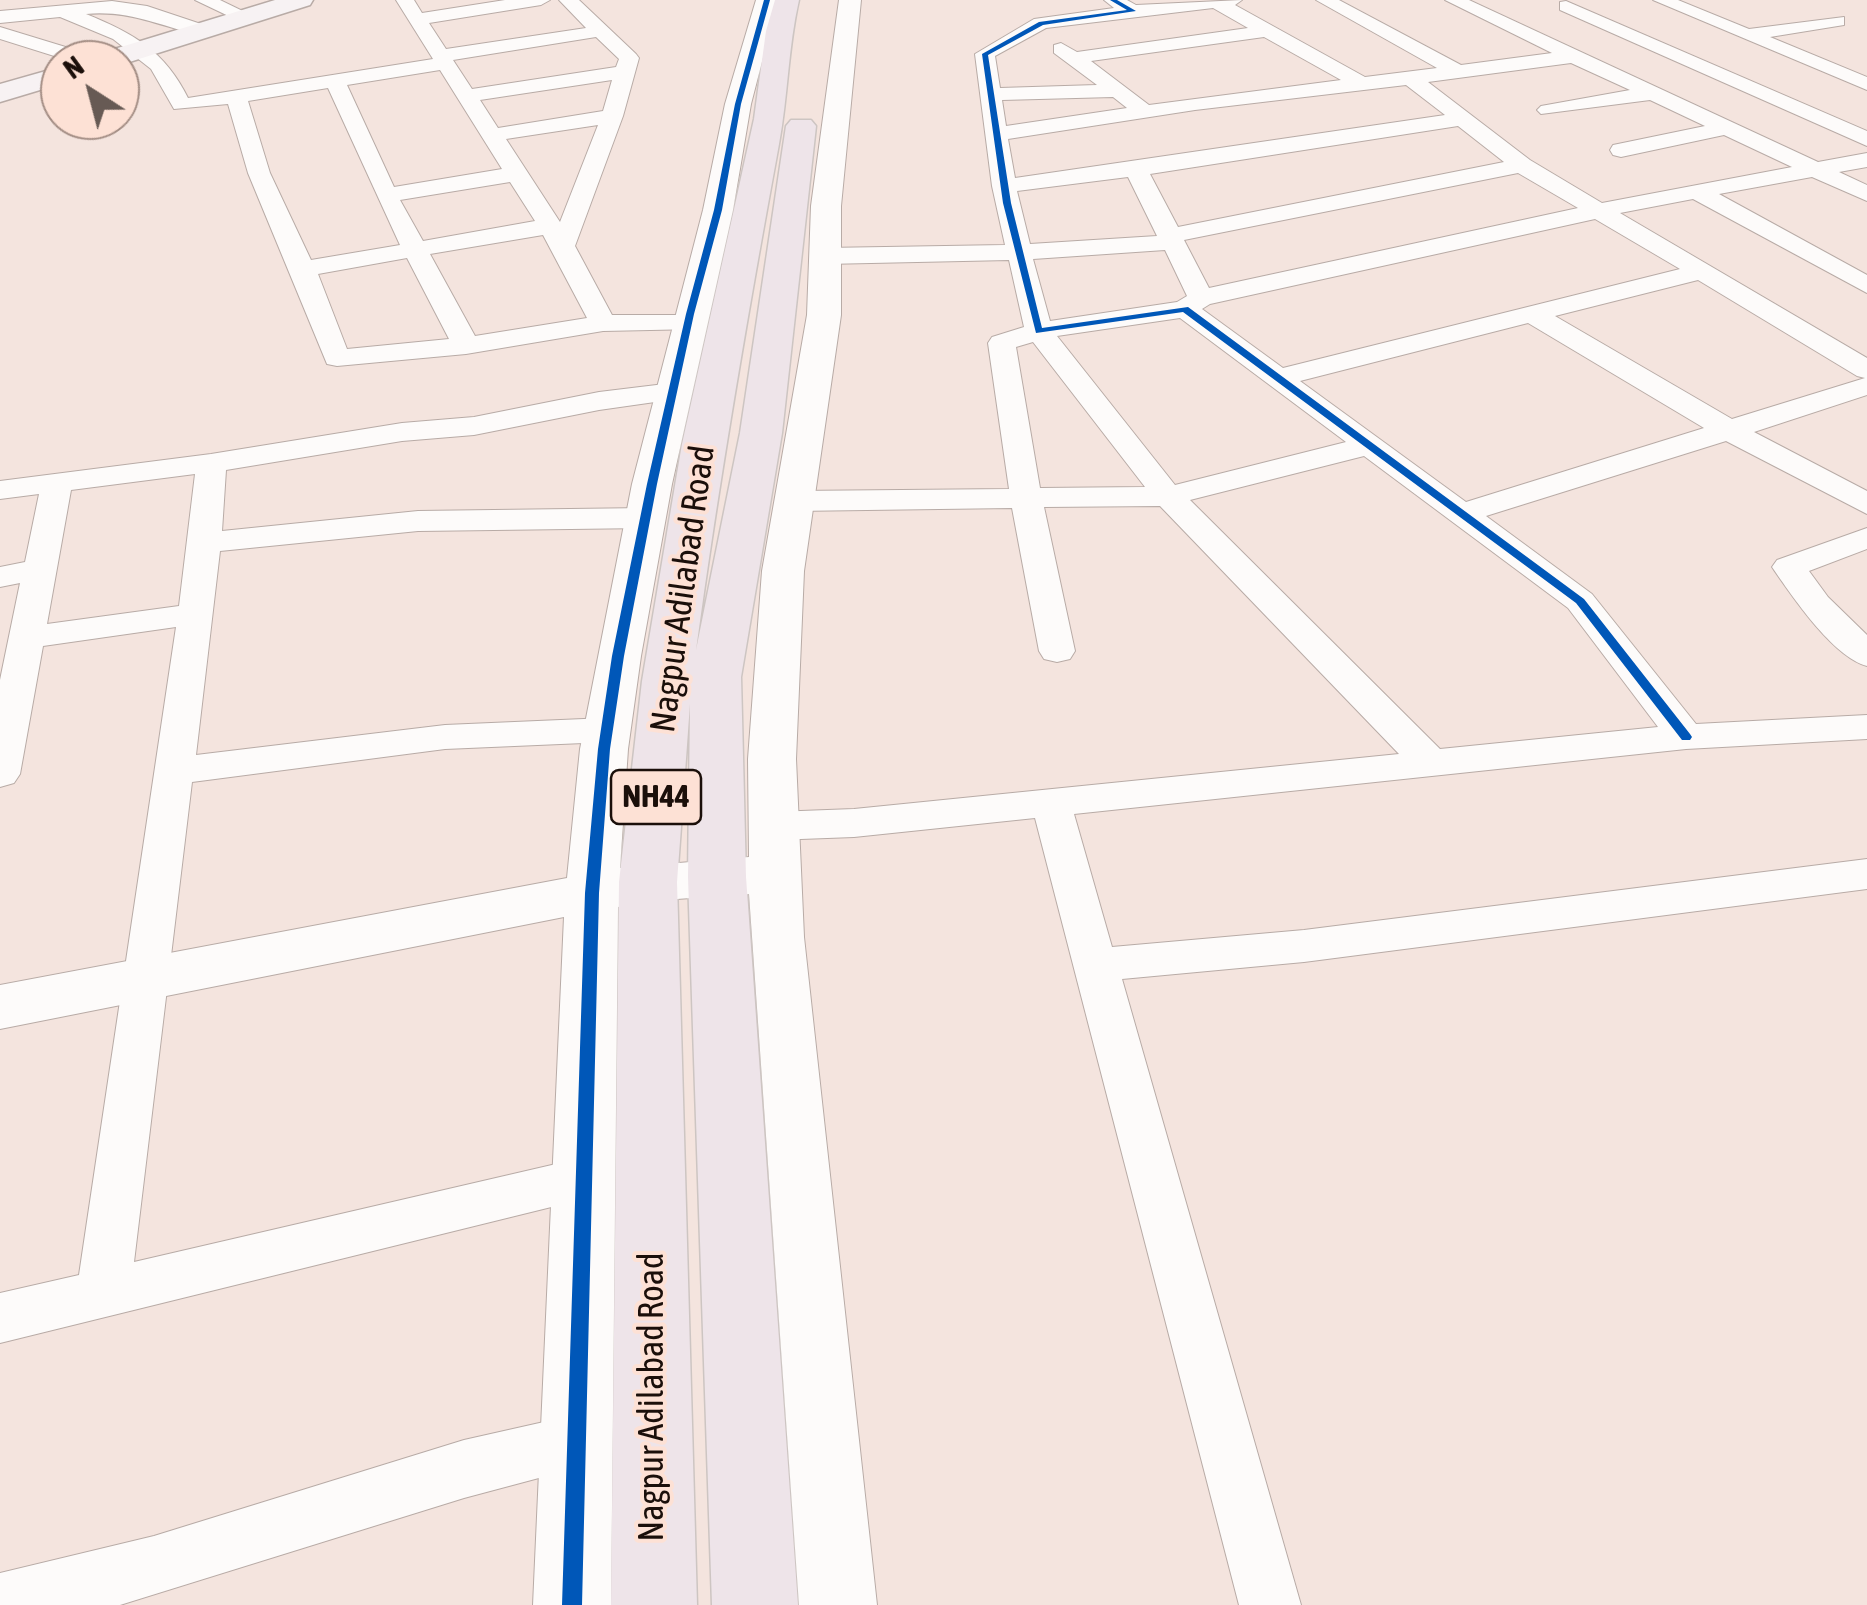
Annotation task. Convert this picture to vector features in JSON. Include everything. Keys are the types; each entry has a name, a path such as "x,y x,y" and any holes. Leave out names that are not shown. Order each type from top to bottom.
{"highway":[{"name":"Nagpur Adilabad Road","path":"654,1605 620,887 667,681 703,444 769,119 778,30 787,0"},
{"name":"Nagpur Adilabad Road","path":"755,1605 716,876 716,676 782,433 804,98 822,0"}],"main road":[{"path":"140,50 301,0"},
{"path":"0,94 40,81"}],"street":[{"path":"204,0 246,17"},
{"path":"541,0 410,9 557,236 602,323"},
{"path":"557,236 612,116 629,58 568,0"},
{"path":"572,1605 582,1180 620,887 607,730 646,518 688,323 718,210 738,104 767,0"},
{"path":"838,1605 777,936 772,760 783,571 794,501 782,433 824,315 826,206 850,0"},
{"path":"1325,0 1458,72"},
{"path":"1454,0 1867,194"},
{"path":"1488,16 1597,0"},
{"path":"1662,0 1867,84"},
{"path":"1362,84 1266,31 1224,1 1123,5 1041,23 985,54 1004,186 1039,331 1168,496 1431,763"},
{"path":"0,17 112,3 202,30"},
{"path":"1546,8 1867,139"},
{"path":"62,11 147,48 168,74 181,105 601,31"},
{"path":"1748,35 1834,15"},
{"path":"1033,28 1146,112"},
{"path":"1073,58 1266,31"},
{"path":"0,33 40,45"},
{"path":"1166,46 1195,63"},
{"path":"997,134 1576,56"},
{"path":"467,96 624,72"},
{"path":"1410,78 1522,165 1867,370"},
{"path":"335,80 386,194 466,346"},
{"path":"1224,80 1323,140"},
{"path":"991,94 1117,91"},
{"path":"1548,110 1653,93"},
{"path":"237,98 259,174 303,269 337,358 466,346 602,323 688,323"},
{"path":"492,135 612,116"},
{"path":"1004,186 1136,170 1463,118"},
{"path":"1622,150 1728,128"},
{"path":"1057,651 1026,498 1002,342 1603,210 1867,160"},
{"path":"825,256 1019,252 1171,239 1522,165"},
{"path":"1136,170 1171,239 1193,303 1276,378 1580,601 1686,737"},
{"path":"386,194 517,174"},
{"path":"1697,192 1867,285"},
{"path":"303,269 418,250 557,236"},
{"path":"1276,378 1704,271"},
{"path":"1535,316 1729,430 1867,504"},
{"path":"1460,514 1867,386"},
{"path":"0,490 349,439 474,426 598,401 673,392"},
{"path":"794,501 1168,496 1368,446"},
{"path":"103,1294 205,543 211,462"},
{"path":"0,774 10,682 27,637 58,482"},
{"path":"205,543 418,521 646,518"},
{"path":"1867,538 1789,567 1816,604 1867,655"},
{"path":"0,577 40,569"},
{"path":"27,637 194,614"},
{"path":"0,1007 620,887 716,876 775,850 854,823 1686,737 1867,728"},
{"path":"173,771 446,737 607,730"},
{"path":"1051,802 1270,1605"},
{"path":"1095,965 1304,946 1867,874"},
{"path":"0,1318 582,1180"},
{"path":"22,1602 154,1566 464,1469 575,1443"}],"cycle path":[{"path":"572,1605 592,893 604,749 652,484 718,210 738,104 767,0"},
{"path":"1113,0 1133,11 1041,23 985,54 1007,203 1039,331 1185,309 1580,601 1686,737"}]}
